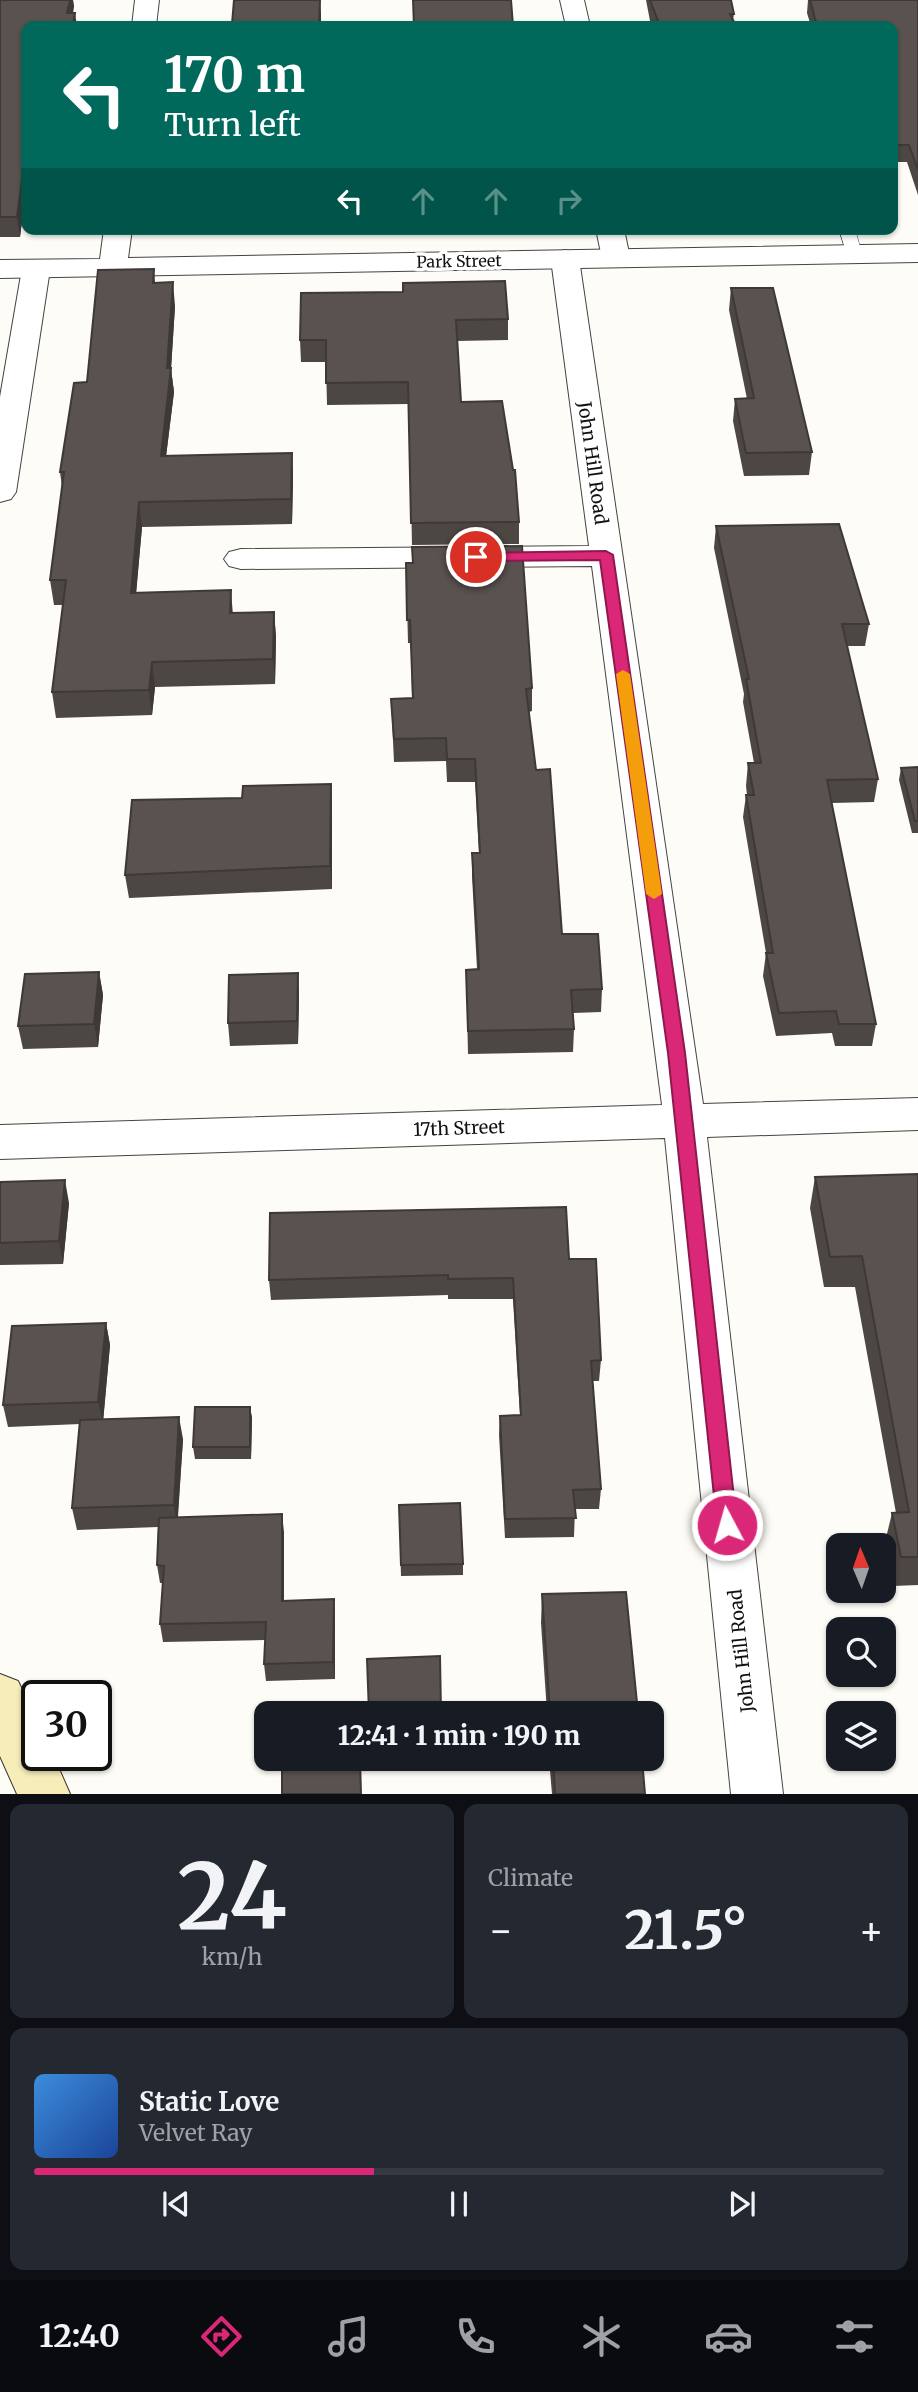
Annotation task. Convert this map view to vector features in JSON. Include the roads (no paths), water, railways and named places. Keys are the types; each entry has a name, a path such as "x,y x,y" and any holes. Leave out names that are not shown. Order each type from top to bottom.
{"main road":[{"path":"0,1698 44,1794"}],"street":[{"path":"145,21 148,0"},
{"path":"572,0 577,21"},
{"path":"113,267 117,235"},
{"path":"611,235 616,258"},
{"name":"Park Street","path":"0,269 616,258 851,242 918,253"},
{"name":"John Hill Road","path":"565,259 677,1053 682,1121 757,1794"},
{"path":"0,492 36,269"},
{"path":"241,559 606,555"},
{"name":"17th Street","path":"0,1142 918,1114"}]}
